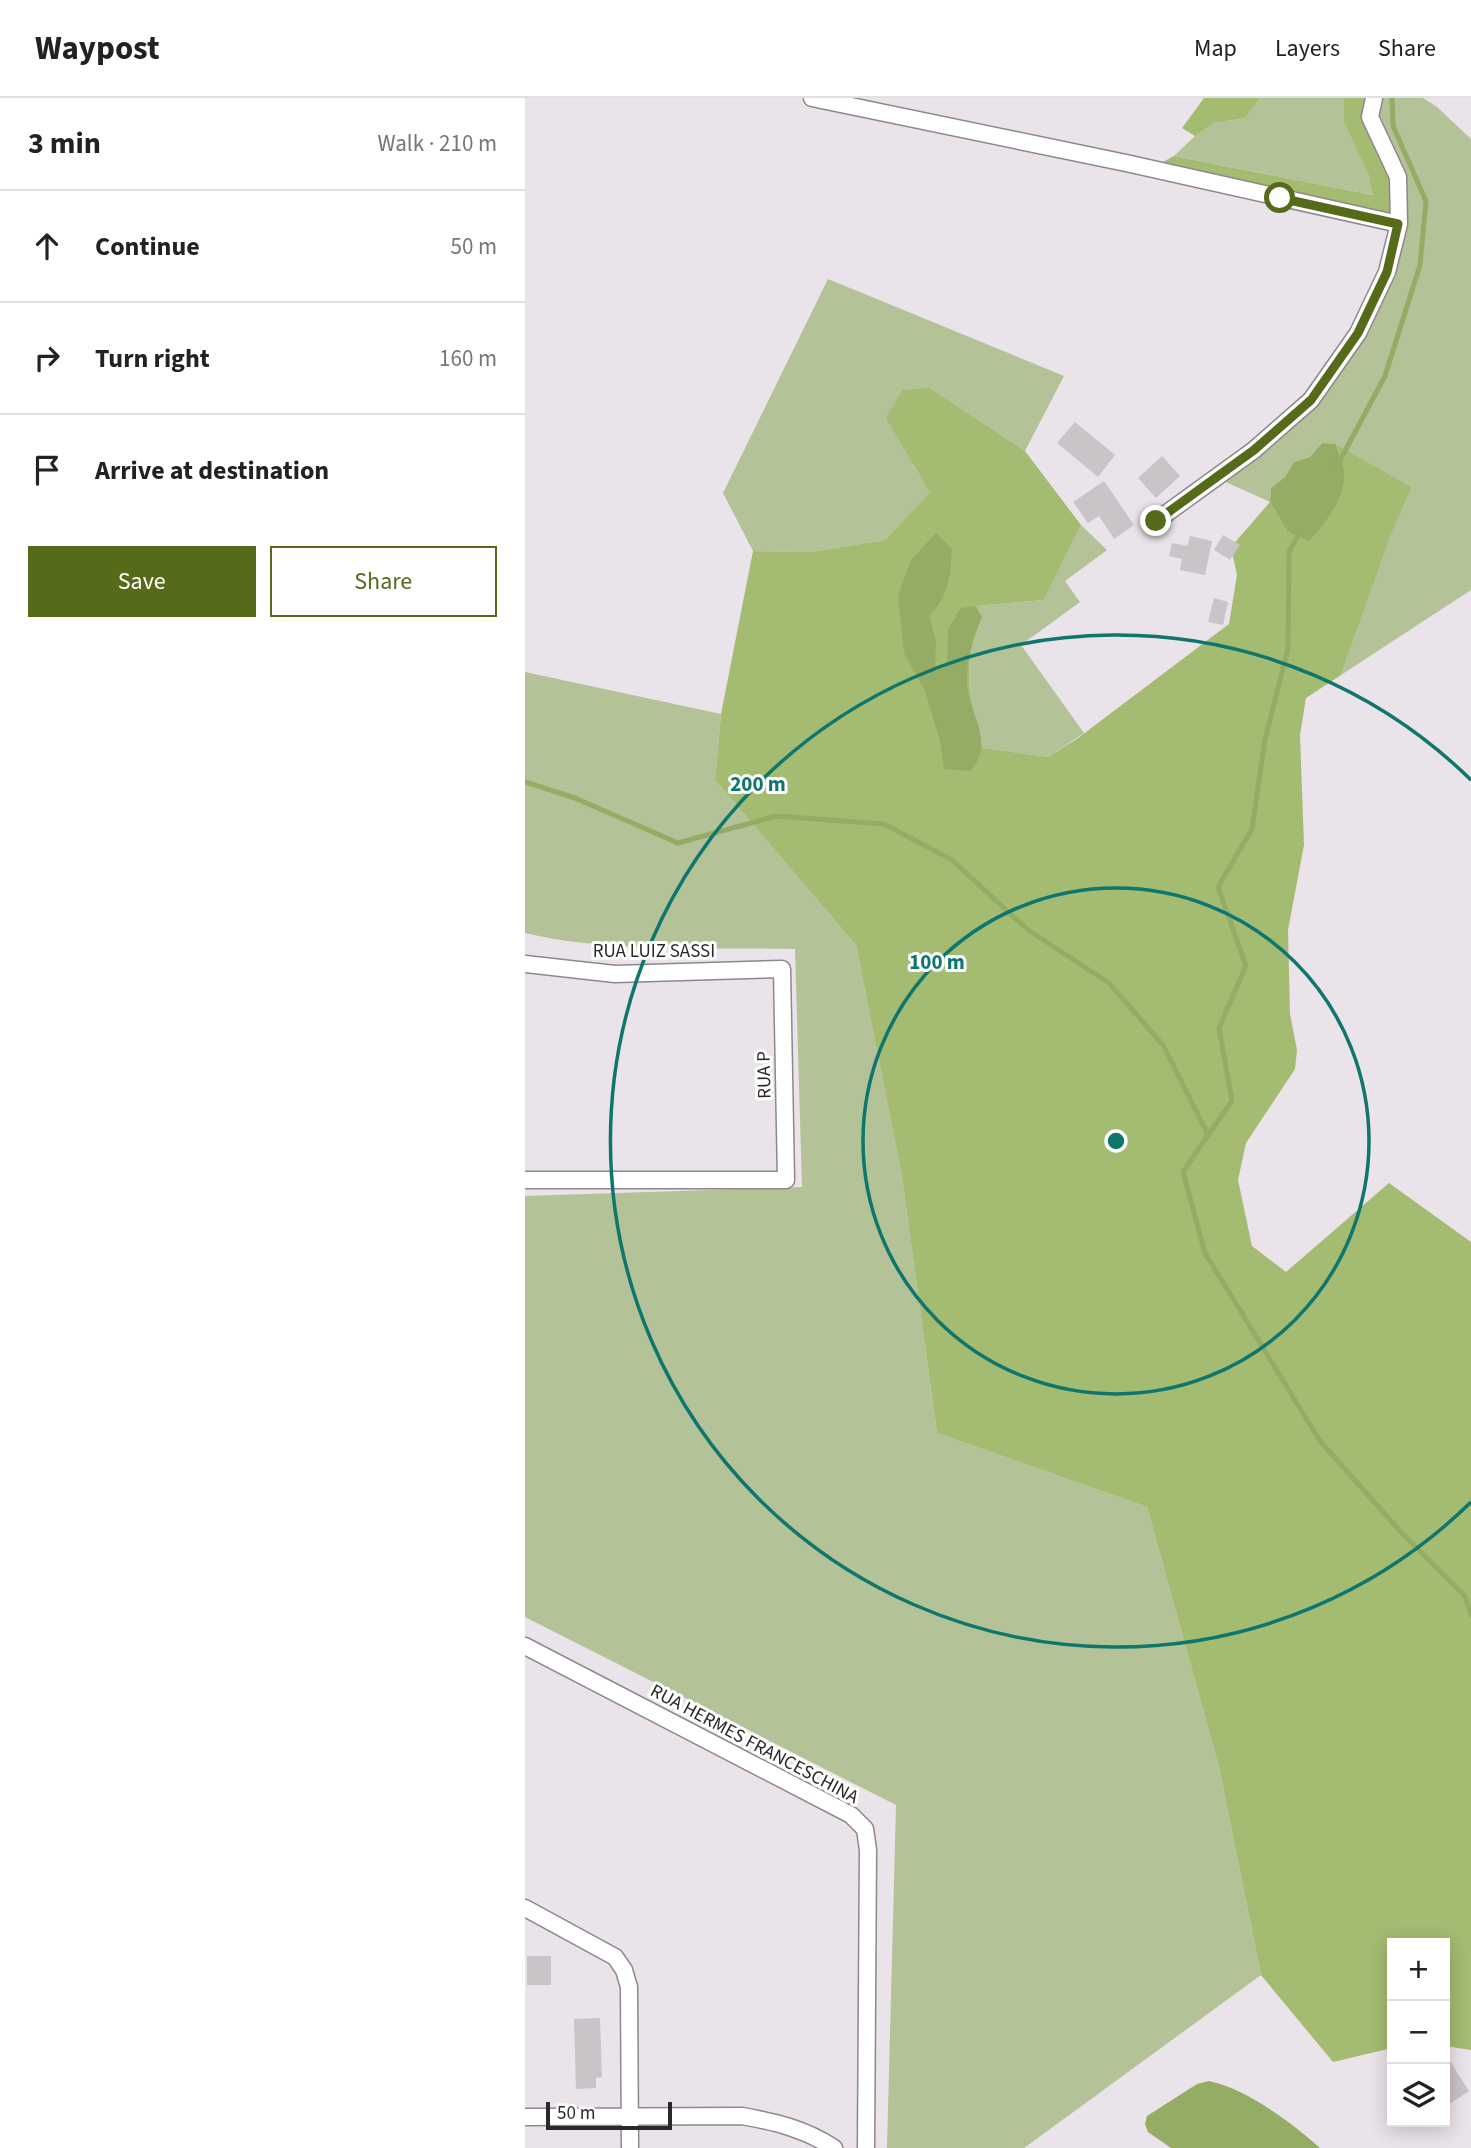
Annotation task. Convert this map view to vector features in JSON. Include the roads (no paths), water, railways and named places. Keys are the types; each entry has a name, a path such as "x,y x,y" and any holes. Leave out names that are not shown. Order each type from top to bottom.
{"street":[{"path":"812,98 1126,163 1398,224"},
{"path":"1156,521 1254,450 1311,400 1358,333 1387,272 1398,224 1398,177 1370,117 1374,98"},
{"name":"RUA LUIZ SASSI","path":"525,964 615,974 782,969"},
{"name":"RUA P","path":"525,1180 786,1180 782,969"},
{"name":"RUA HERMES FRANCESCHINA","path":"525,1646 851,1815 865,1829 869,1850 866,2148"},
{"path":"525,1908 615,1957 625,1970 629,1987 630,2148"},
{"path":"525,2117 754,2118 777,2122 815,2135 834,2148"}],"waterway":[{"path":"1337,466 1385,376 1420,265 1426,201 1393,126 1392,98"},
{"path":"1208,1135 1232,1101 1219,1028 1246,966 1218,887 1252,829 1265,739 1288,649 1289,552 1300,532"},
{"path":"525,782 575,798 678,843 776,816 884,824 952,860 1028,930 1109,983 1163,1045 1208,1135 1183,1172 1205,1253 1320,1441 1400,1531 1465,1596 1471,1615"}]}
